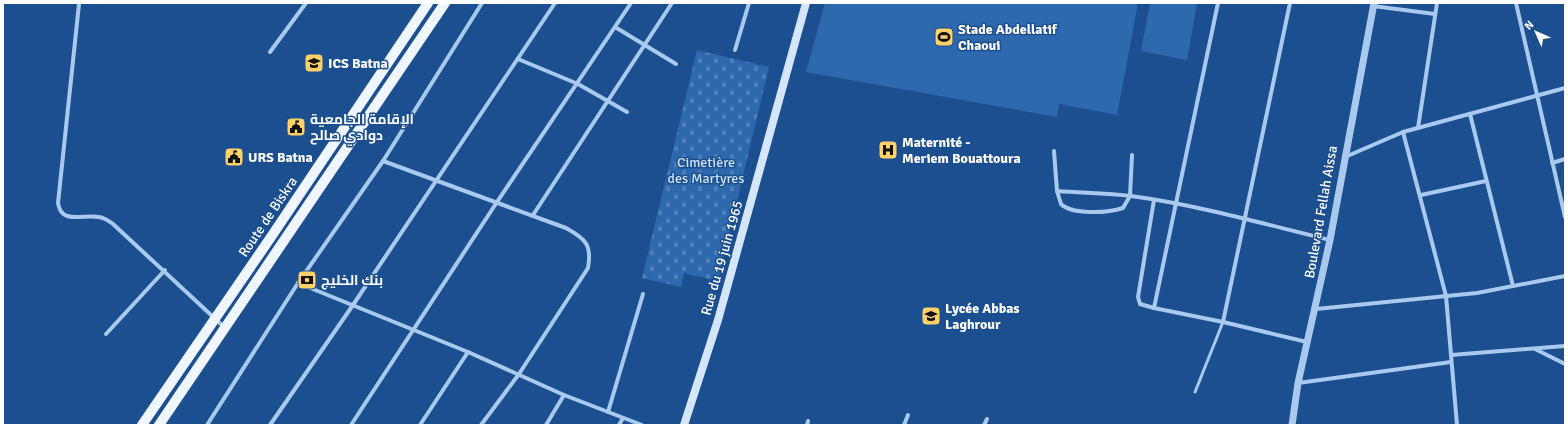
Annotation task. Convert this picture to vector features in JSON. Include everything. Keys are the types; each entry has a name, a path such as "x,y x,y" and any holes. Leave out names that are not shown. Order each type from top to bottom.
{"main road":[{"name":"Route de Biskra","path":"142,425 428,3"},
{"name":"Route de Biskra","path":"159,425 445,3"},
{"name":"Rue du 19 juin 1965","path":"684,425 718,320 806,3"}],"street":[{"path":"270,52 306,3"},
{"path":"207,425 298,284 383,161 482,3"},
{"path":"270,425 353,306 555,3"},
{"path":"351,425 497,202 578,84 631,3"},
{"path":"533,215 672,3"},
{"path":"735,50 749,3"},
{"path":"1154,308 1218,3"},
{"path":"1223,322 1243,219 1290,3"},
{"path":"1418,128 1437,3"},
{"path":"1516,3 1565,217"},
{"path":"79,4 58,208 66,217 104,218 113,224 165,270 224,327"},
{"path":"1374,5 1435,14"},
{"name":"Boulevard Fellah Aissa","path":"1292,425 1298,383 1316,309 1330,240 1344,158 1374,5"},
{"path":"615,27 676,64"},
{"path":"518,59 578,84 627,112"},
{"path":"1344,158 1403,132 1537,97 1565,88"},
{"path":"1470,114 1512,286"},
{"path":"1403,132 1421,195 1446,296 1457,425"},
{"path":"1054,151 1058,191 1061,204 1070,210 1083,211 1113,212 1119,210 1126,204 1130,196 1132,155"},
{"path":"1552,163 1565,159"},
{"path":"383,161 435,181 533,215 580,236 587,243 590,256 588,268 519,374 481,425"},
{"path":"1421,195 1486,181"},
{"path":"1058,191 1130,196 1154,200 1330,240"},
{"path":"1154,200 1138,297 1139,303 1154,308 1223,322 1308,342"},
{"path":"106,334 165,270"},
{"path":"1316,309 1446,296 1565,276"},
{"path":"298,284 412,331 468,352 564,395 642,425"},
{"path":"608,412 643,294"},
{"path":"1451,355 1565,346"},
{"path":"1536,348 1565,364"},
{"path":"420,425 468,352"},
{"path":"1298,383 1451,362"},
{"path":"546,425 564,395"},
{"path":"904,425 908,415"},
{"path":"619,425 623,418"},
{"path":"984,425 987,419"}],"lane":[{"path":"1195,392 1223,322"}],"green space":[{"name":"Stade Abdellatif Chaoui","path":"825,3 1138,3 1117,115 1059,104 1057,117 806,72"},
{"path":"1150,3 1197,3 1187,60 1141,51"},
{"name":"Cimetière des Martyres","path":"697,50 769,67 718,281 684,273 681,287 642,278"}],"place":[{"name":"Stade Abdellatif Chaoui","path":"944,37"},
{"name":"ICS Batna","path":"314,63"},
{"name":"الإقامة الجامعية دوادي صالح","path":"296,127"},
{"name":"Maternité - Meriem Bouattoura","path":"888,150"},
{"name":"URS Batna","path":"234,157"},
{"name":"بنك الخليج","path":"307,280"},
{"name":"Lycée Abbas Laghrour","path":"931,316"}]}
